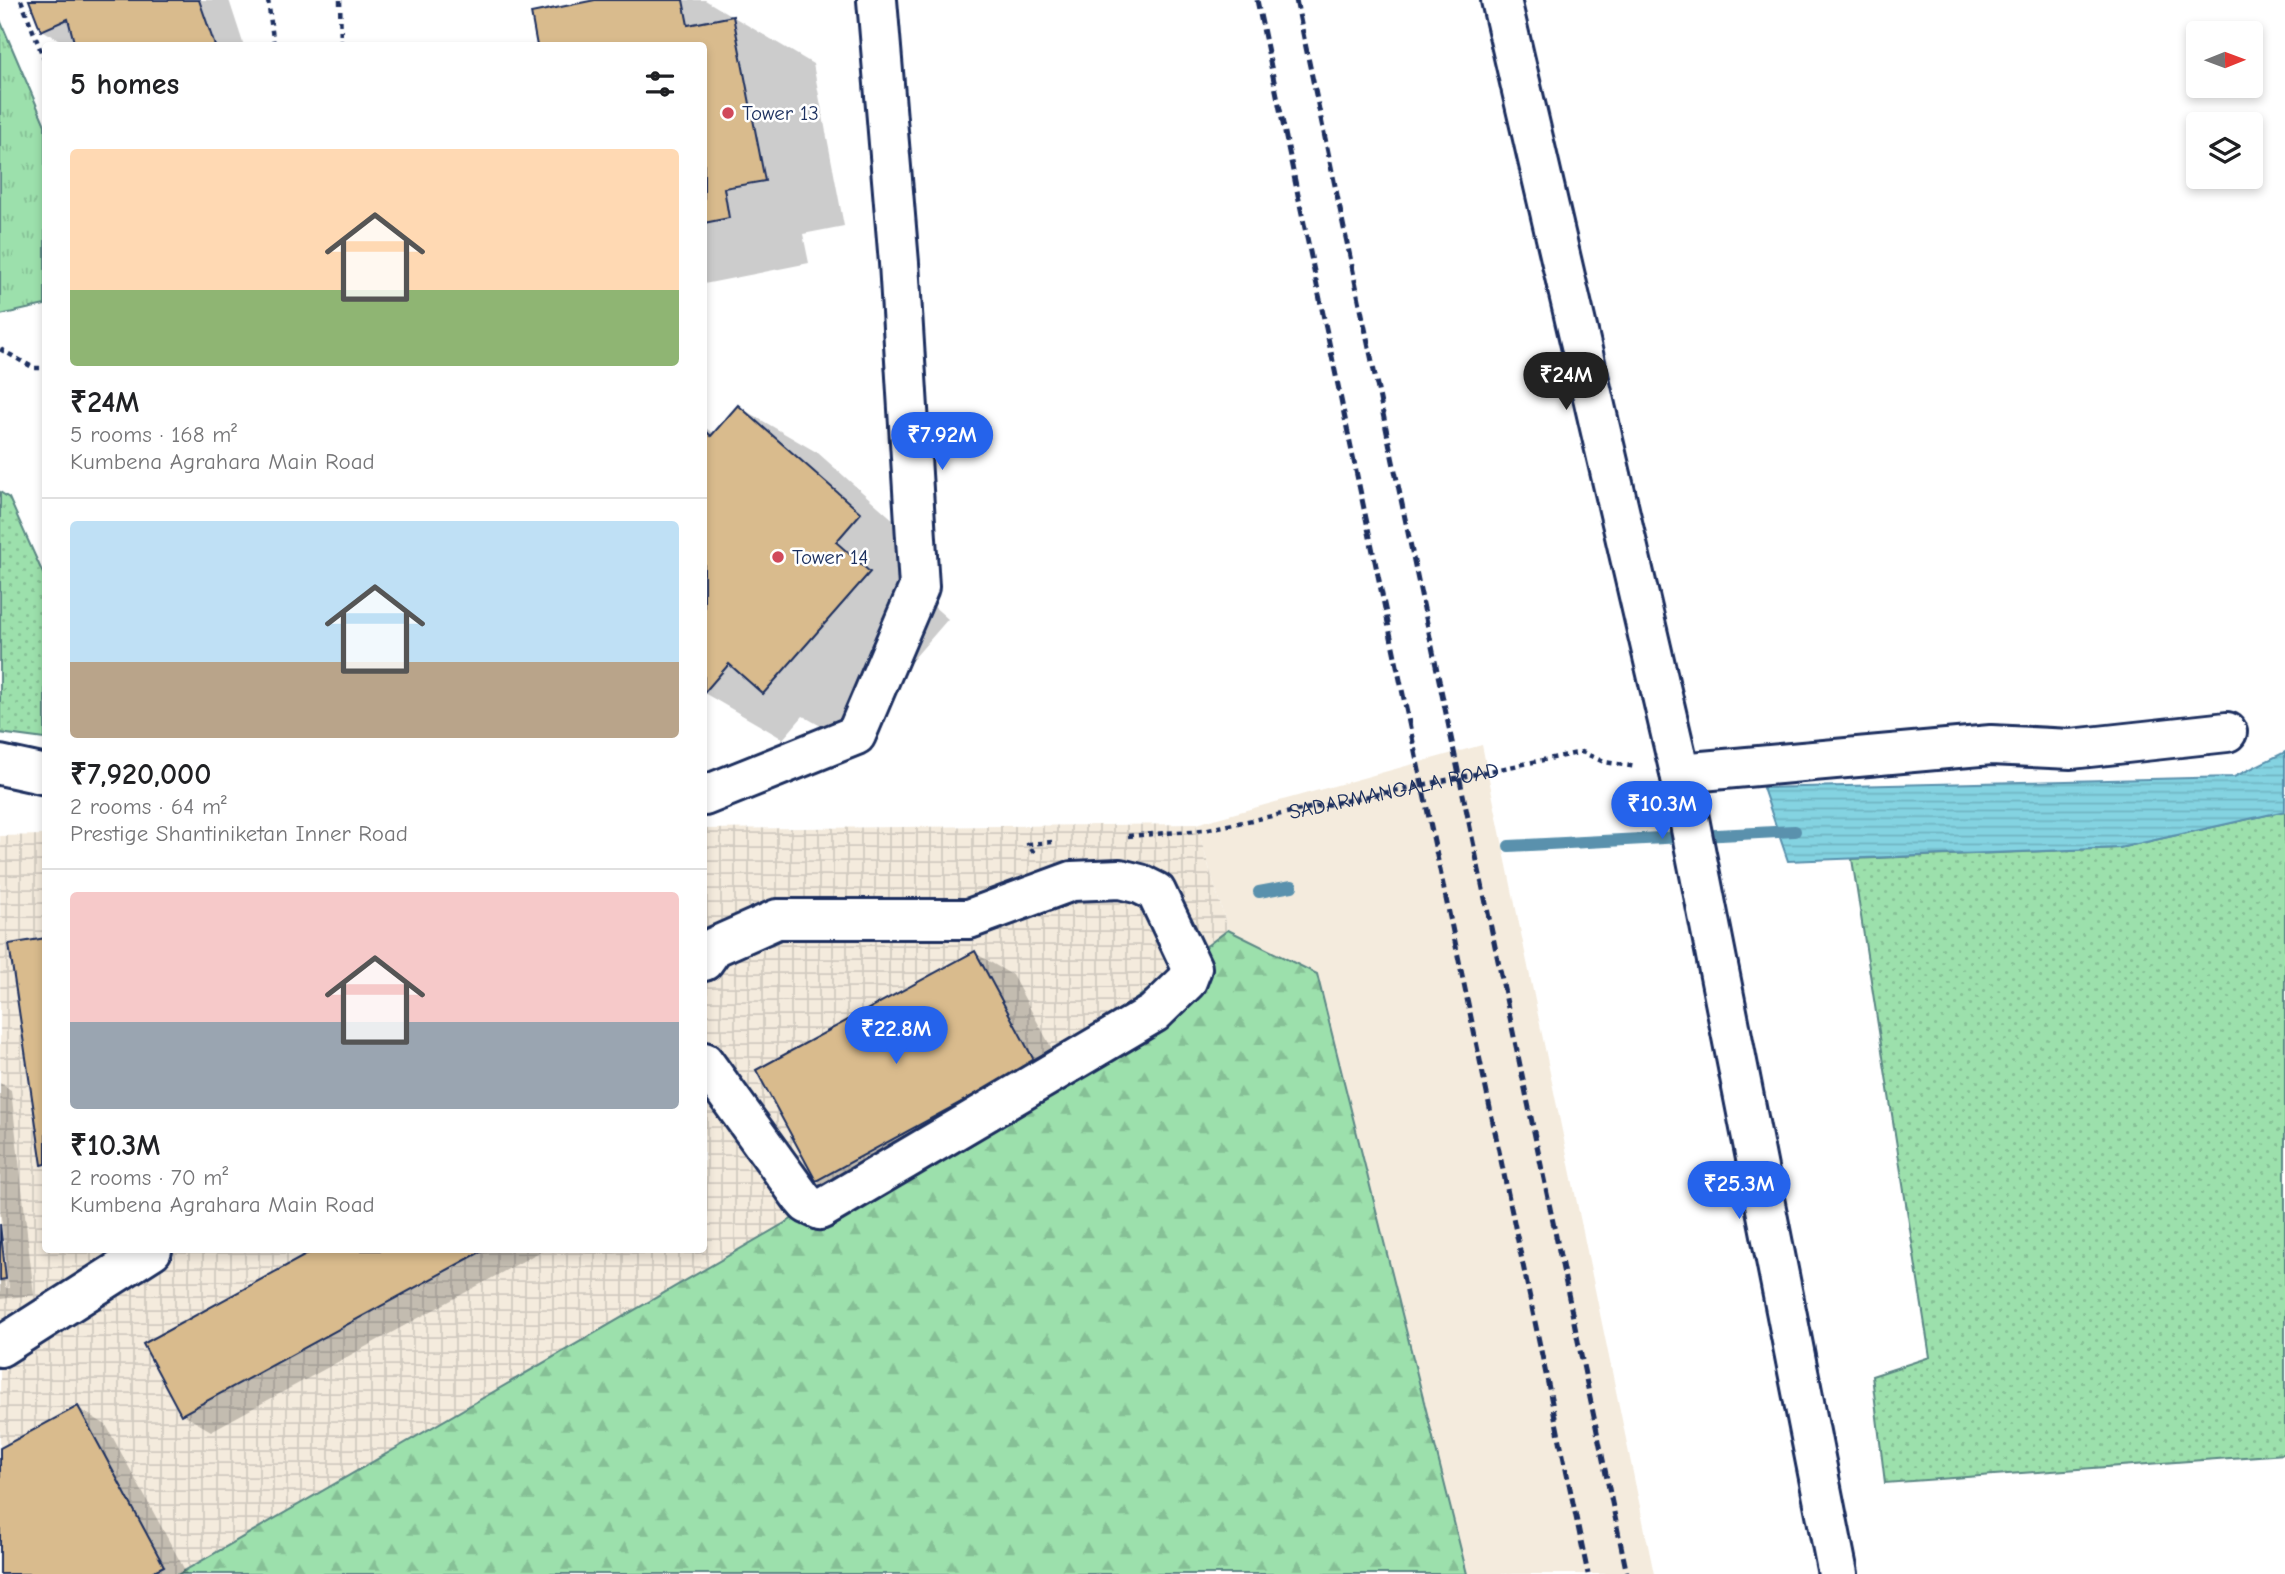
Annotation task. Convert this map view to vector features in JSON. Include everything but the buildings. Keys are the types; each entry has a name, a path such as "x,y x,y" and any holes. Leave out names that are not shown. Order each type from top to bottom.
{"street":[{"path":"707,795 856,735 919,587 899,263 877,0"},
{"path":"1501,0 1680,773 1838,1574"},
{"path":"1680,773 1990,745 2071,749 2227,732"},
{"path":"0,765 42,774"},
{"path":"707,957 714,947 777,919 969,919 1072,881 1120,879 1156,891 1192,968 1186,981 1154,1013 820,1210 807,1204 801,1197 707,1066"},
{"path":"0,1347 147,1253"}],"path":[{"path":"21,0 42,54"},
{"path":"268,0 273,42"},
{"path":"341,0 341,42"},
{"path":"0,349 34,368 42,368"},
{"name":"SADARMANGALA ROAD","path":"1204,830 1582,752 1604,762 1680,773"}],"shaded area":[{"path":"1482,745 1654,1574 1467,1574 1317,975 1228,930 1196,824"},
{"path":"1196,824 1228,930 1317,974 1467,1574 0,1574 0,836 42,835 42,1253 707,1253 707,829"}],"green space":[{"path":"0,20 42,118 42,306 0,315"},
{"path":"0,492 9,498 42,571 42,739 0,733"},
{"path":"2285,811 2285,1454 1885,1483 1872,1376 1930,1357 1852,859 2119,848"},
{"path":"1228,930 1317,974 1467,1574 179,1574 1016,1089"}],"water":[{"path":"2285,752 2285,811 2119,848 1788,861 1763,788 2234,777"}],"waterway":[{"path":"1509,846 1795,831"},
{"path":"1259,892 1292,886"}],"railway":[{"path":"1257,0 1588,1574"},
{"path":"1296,0 1627,1574"}],"place":[{"name":"Tower 13","path":"728,113"},
{"name":"Tower 14","path":"778,557"}]}
